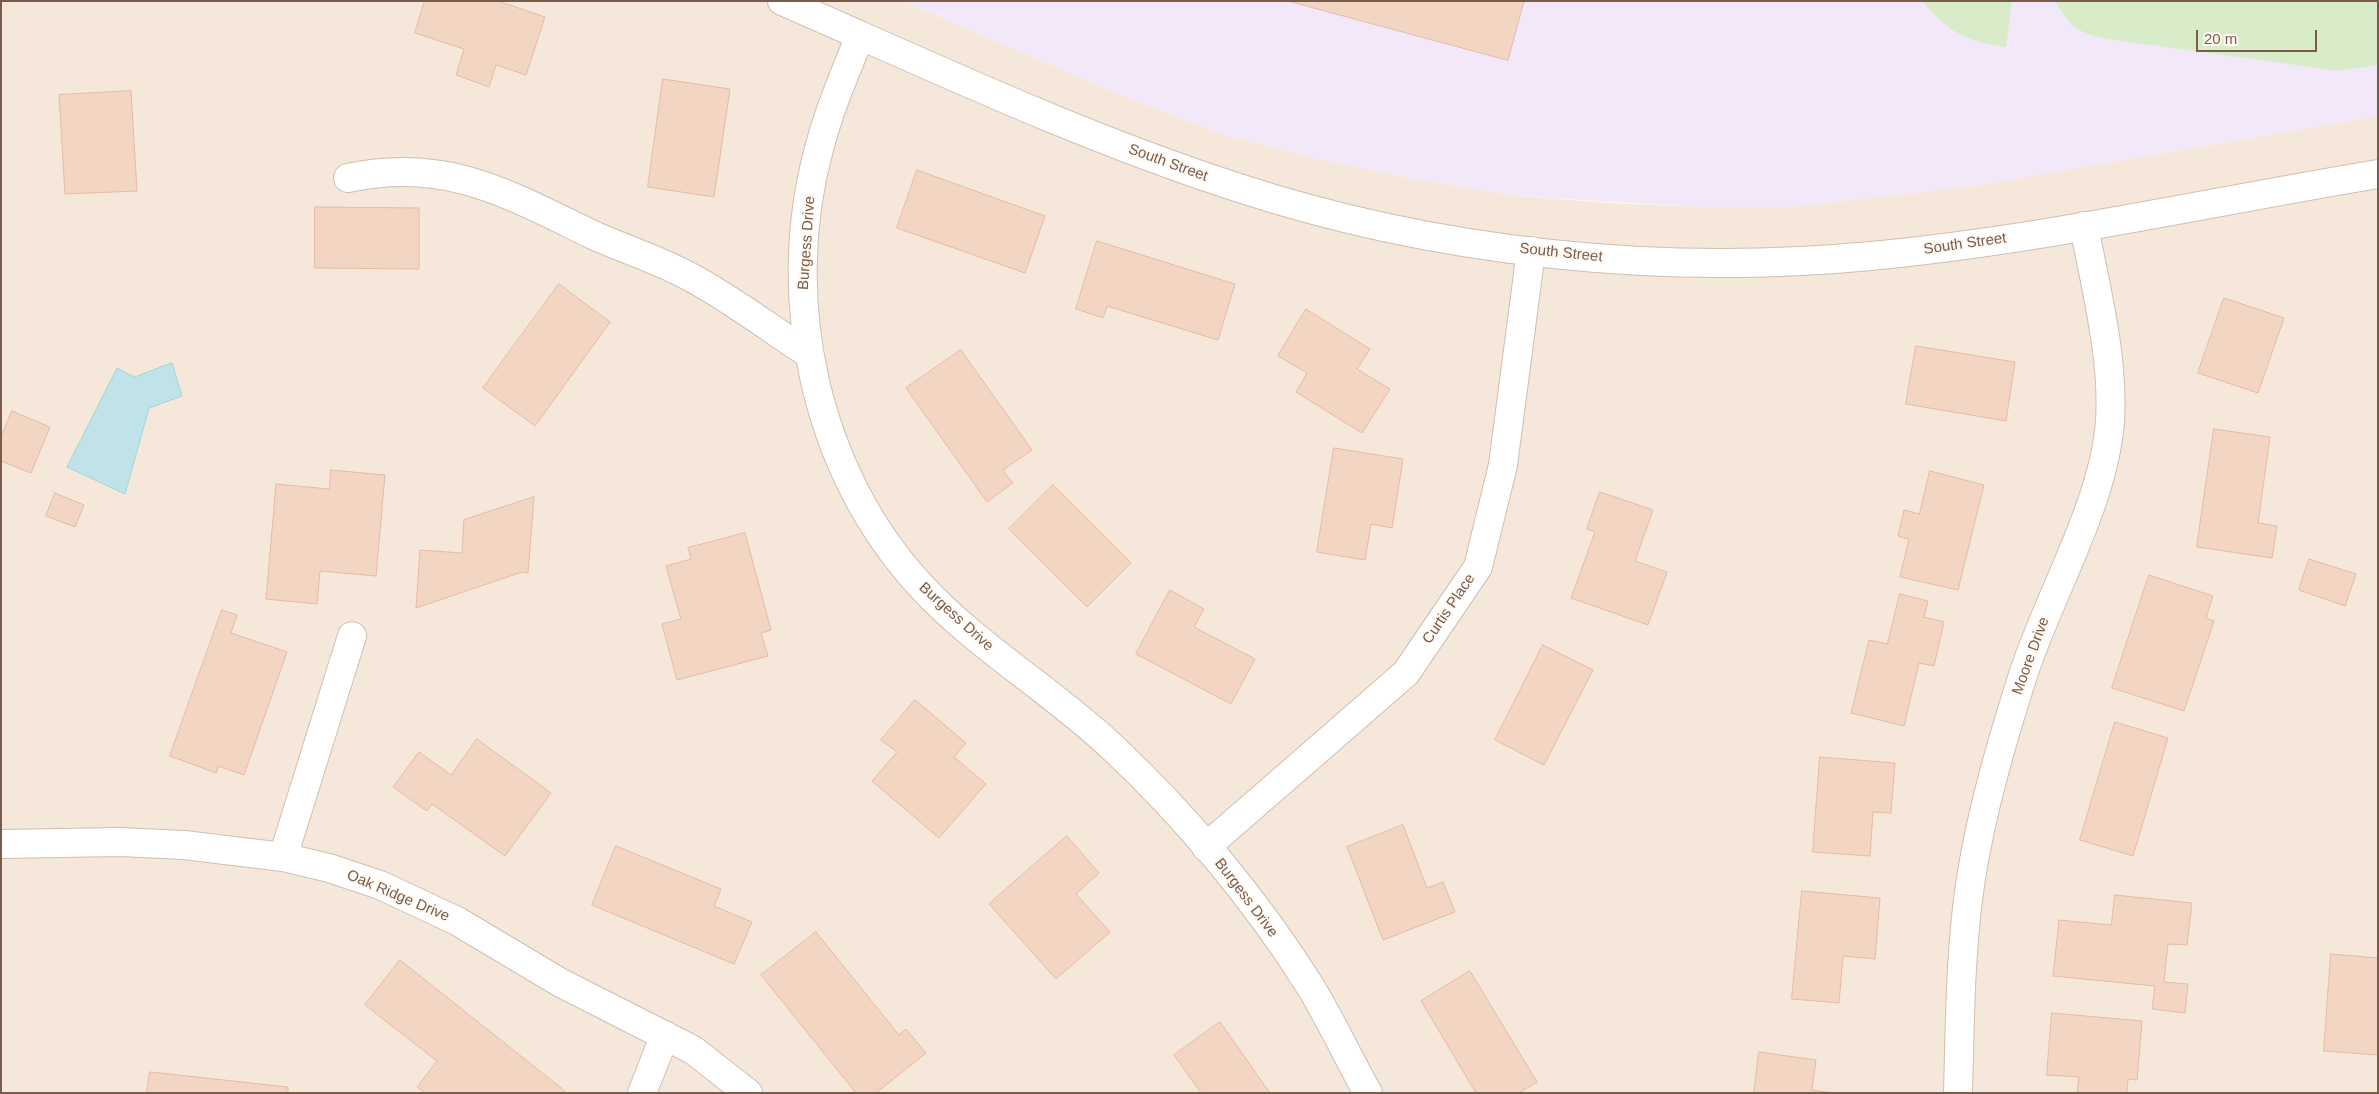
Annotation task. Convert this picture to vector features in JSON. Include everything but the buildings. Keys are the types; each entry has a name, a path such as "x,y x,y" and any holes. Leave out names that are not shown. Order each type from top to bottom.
{"street":[{"name":"South Street","path":"782,1 1092,136 1238,188 1382,226 1455,240 1530,251 1657,262 1810,260 1914,251 2084,226 2378,174"},
{"name":"Burgess Drive","path":"860,36 834,99 818,152 808,204 804,249 803,296 809,354 821,404 836,448 859,498 898,560 952,618 1111,746 1206,846 1270,929 1311,987 1368,1093"},
{"path":"348,178 376,172 423,172 466,180 504,192 616,245 693,278 809,354"},
{"name":"Moore Drive","path":"1958,1093 1965,938 1971,878 1987,802 2028,660 2079,534 2105,456 2110,422 2107,364 2084,226"},
{"name":"Curtis Place","path":"1206,846 1406,673 1478,567 1503,465 1530,251"},
{"path":"283,857 352,636"},
{"name":"Oak Ridge Drive","path":"1,844 119,842 184,845 283,857 329,868 380,885 418,901 457,921 561,983 693,1050 748,1093"},
{"path":"642,1093 665,1035"}],"shaded area":[{"path":"1,1 903,1 1121,95 1225,135 1315,158 1419,180 1518,196 1608,203 1701,207 1790,207 1973,186 2378,116 2378,1093 1,1093"},
{"path":"903,1 2378,1 2378,116 1973,186 1790,207 1701,207 1518,196 1419,180 1315,158 1225,135 1121,95"}],"green space":[{"path":"1922,1 2012,1 2006,47 1969,39 1959,34 1940,20"},
{"path":"2055,1 2378,1 2378,65 2340,71 2107,39 2088,34 2076,28"}],"water":[{"path":"172,363 182,396 149,408 125,494 67,467 117,368 134,377"}]}
